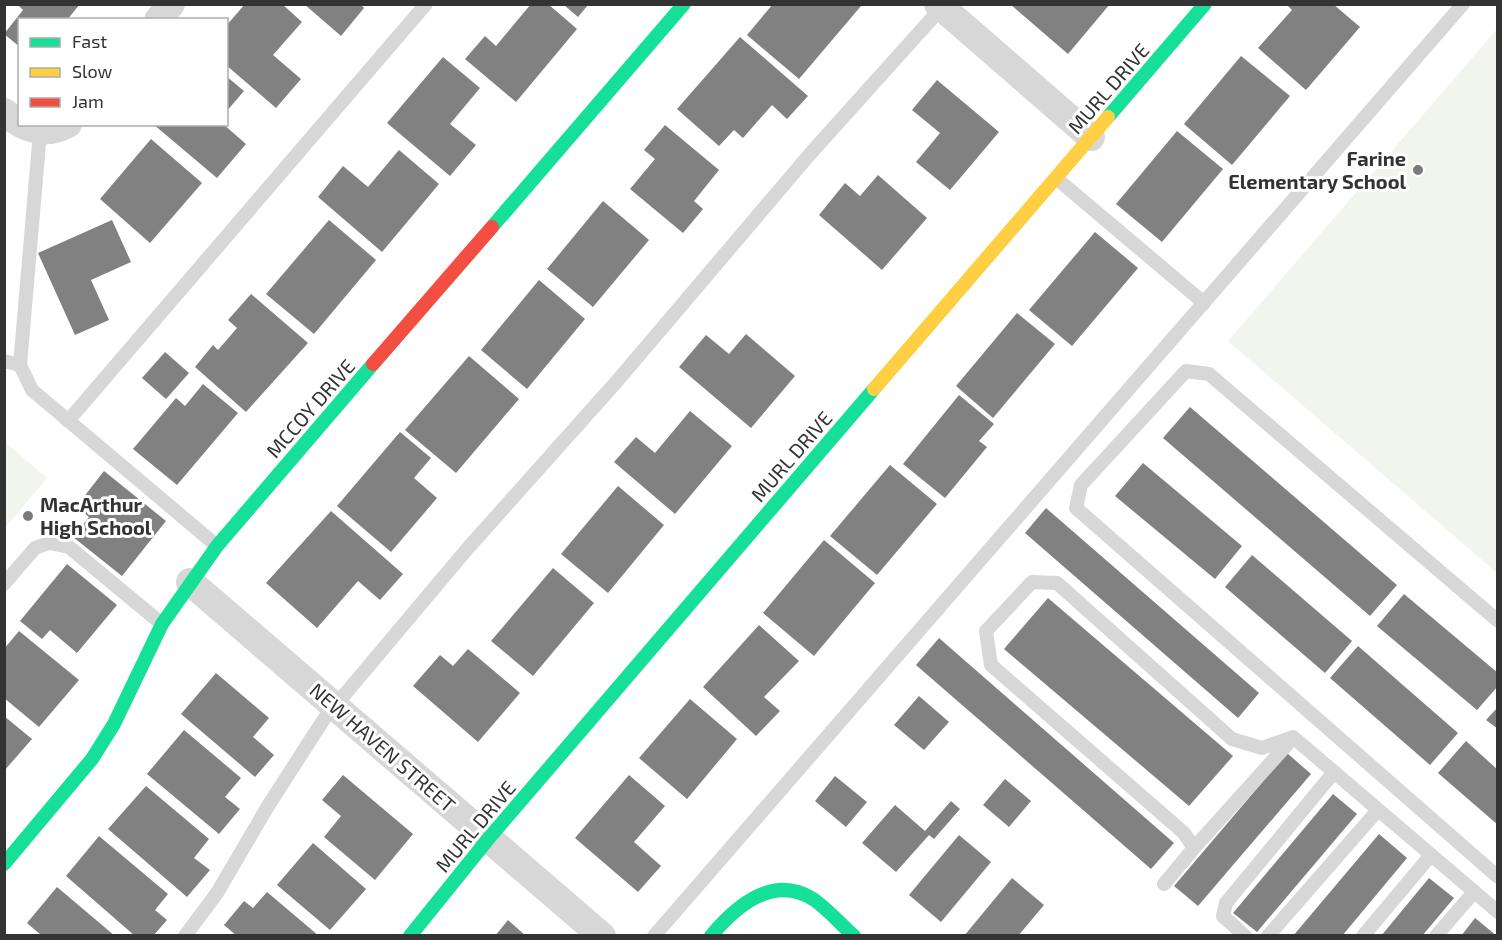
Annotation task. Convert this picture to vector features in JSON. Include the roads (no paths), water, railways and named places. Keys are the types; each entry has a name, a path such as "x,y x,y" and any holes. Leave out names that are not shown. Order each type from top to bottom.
{"street":[{"name":"MCCOY DRIVE","path":"4,864 92,759 120,714 162,624 217,546 684,4"},
{"name":"MURL DRIVE","path":"410,936 489,838 1205,4"},
{"path":"941,6 1091,137"},
{"path":"4,112 18,124"},
{"path":"20,126 40,132 61,126"},
{"name":"NEW HAVEN STREET","path":"190,582 602,936"},
{"path":"711,936 736,906 759,894 781,890 811,898 854,936"}],"lane":[{"path":"68,421 426,4"},
{"path":"654,936 1463,4"},
{"path":"185,936 217,894 274,797 335,706 810,154 941,6"},
{"path":"40,132 20,366 32,390 217,546"},
{"path":"1056,178 1204,303"},
{"path":"4,361 20,366"},
{"path":"1497,621 1209,374 1186,371 1081,485 1076,508 1497,877"},
{"path":"4,584 35,548 49,543 69,547 162,624"},
{"path":"1194,848 1184,833 992,664 986,631 1032,582 1058,583 1232,739 1262,748 1293,737"},
{"path":"1293,737 1497,912"},
{"path":"1164,884 1293,737"},
{"path":"1245,936 1223,916 1226,903 1334,772"},
{"path":"1268,936 1378,810"},
{"path":"1363,936 1431,855"},
{"path":"1436,936 1474,892"}],"place":[{"name":"Farine Elementary School","path":"1418,170"},
{"name":"MacArthur High School","path":"28,516"}]}
